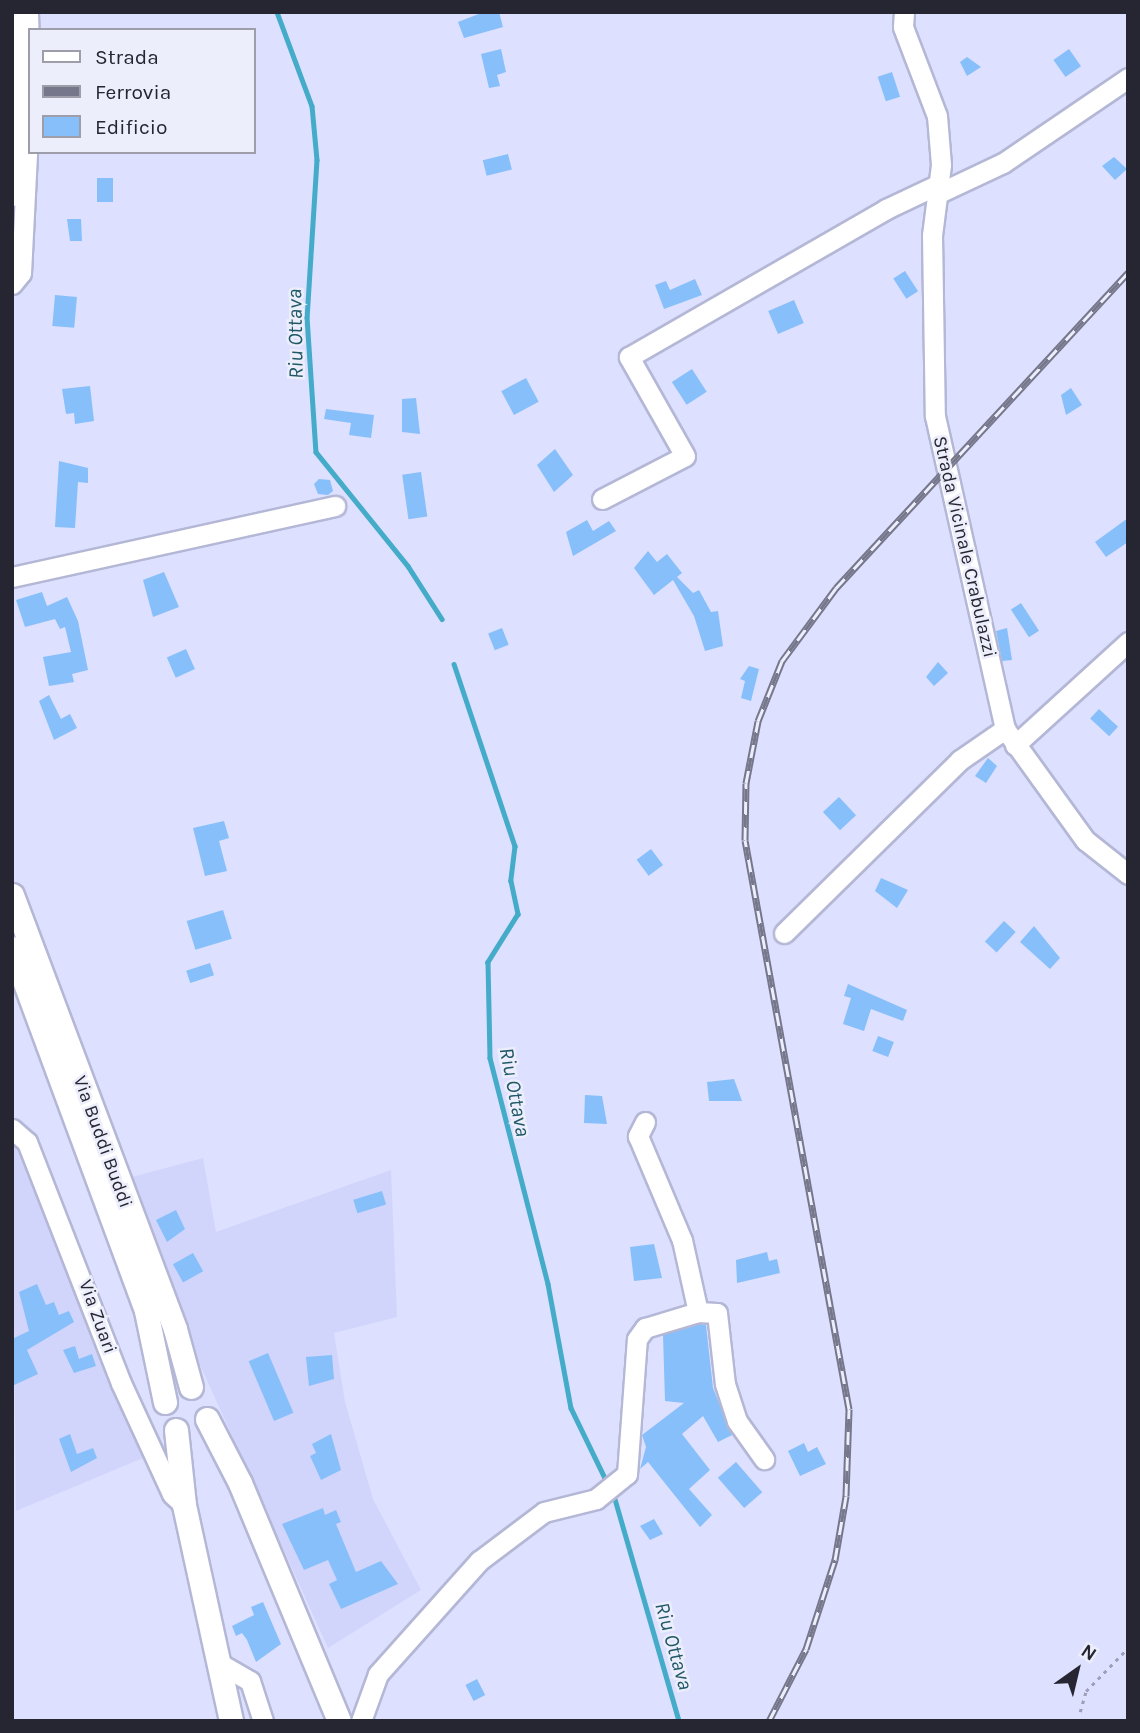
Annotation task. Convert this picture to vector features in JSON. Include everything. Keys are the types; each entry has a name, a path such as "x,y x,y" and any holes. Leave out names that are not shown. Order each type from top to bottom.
{"main road":[{"path":"12,194 13,12"},
{"name":"Via Buddi Buddi","path":"12,895 175,1329 191,1387"},
{"name":"Via Buddi Buddi","path":"12,948 146,1311 165,1402"},
{"path":"231,1721 184,1505 176,1430 165,1418 165,1402 172,1391 191,1387 207,1399 207,1419 240,1483 339,1721"},
{"path":"176,1430 190,1432 207,1419"}],"street":[{"name":"Strada Vicinale Crabulazzi","path":"904,12 903,27 937,116 938,189 932,235 935,416 1010,737 1085,840 1128,874"},
{"path":"602,499 685,456 629,357 864,221 1003,163 1128,78"},
{"path":"17,279 28,123"},
{"path":"12,577 335,506"},
{"path":"784,933 960,760 1010,737 1128,642"},
{"path":"645,1122 638,1136 682,1240 698,1312"},
{"name":"Via Zuari","path":"12,1129 27,1142 121,1383 172,1494 184,1505"},
{"path":"360,1721 378,1674 479,1562 544,1512 596,1499 627,1474 637,1339 645,1328 698,1312 720,1318 725,1384 737,1420 764,1460"},
{"path":"217,1662 250,1681 263,1721"}],"path":[{"path":"1080,1712 1086,1691 1128,1648"}],"shaded area":[{"path":"12,1142 35,1168 148,1456 16,1511"},
{"path":"203,1158 216,1232 391,1170 397,1317 334,1333 345,1402 373,1499 421,1590 328,1648 117,1181"}],"building":[{"path":"484,12 499,12 503,27 464,38 458,22"},
{"path":"501,49 506,72 497,75 500,86 489,88 481,54"},
{"path":"1069,49 1081,66 1065,77 1053,60"},
{"path":"967,57 981,67 967,76 960,62"},
{"path":"892,72 900,97 886,101 878,77"},
{"path":"508,154 512,170 487,176 483,160"},
{"path":"1114,157 1127,169 1115,180 1102,166"},
{"path":"97,178 113,178 113,202 97,202"},
{"path":"67,219 81,219 82,241 70,241"},
{"path":"905,271 918,291 906,299 893,279"},
{"path":"695,279 702,295 664,309 655,285 666,281 670,290"},
{"path":"55,295 77,297 74,328 52,326"},
{"path":"794,300 804,323 778,334 768,311"},
{"path":"692,369 707,392 687,405 672,382"},
{"path":"526,378 539,402 514,415 501,391"},
{"path":"90,386 94,421 75,424 74,413 66,414 62,389"},
{"path":"1071,388 1082,405 1066,415 1061,395"},
{"path":"416,398 420,434 402,432 402,399"},
{"path":"326,409 374,415 371,438 349,435 351,423 324,419"},
{"path":"555,449 573,475 554,492 537,465"},
{"path":"59,461 88,468 88,483 78,482 75,528 55,527"},
{"path":"421,472 427,517 408,519 402,475"},
{"path":"319,479 330,480 333,491 328,495 318,494 314,484"},
{"path":"1128,518 1128,542 1106,557 1095,542"},
{"path":"587,520 593,531 609,521 616,531 573,556 566,532"},
{"path":"648,551 657,562 667,554 682,573 677,577 693,593 699,590 711,612 718,611 723,646 705,651 694,616 673,580 654,595 634,568"},
{"path":"164,572 179,607 153,617 143,580"},
{"path":"42,592 47,606 67,597 78,621 88,670 72,674 74,682 49,686 43,657 71,652 65,627 60,629 55,619 25,627 16,600"},
{"path":"1021,603 1039,631 1029,637 1011,610"},
{"path":"502,628 509,645 495,650 488,634"},
{"path":"1007,628 1012,660 1002,661 996,631"},
{"path":"186,649 195,669 176,678 167,658"},
{"path":"938,662 948,673 934,686 926,677"},
{"path":"749,666 759,669 751,701 741,698 745,681 740,679"},
{"path":"49,695 61,719 70,714 77,728 54,740 39,701"},
{"path":"1099,709 1118,727 1109,736 1090,719"},
{"path":"988,758 997,766 986,783 975,776"},
{"path":"839,797 856,815 840,830 823,812"},
{"path":"224,821 229,838 219,841 227,871 205,876 193,828"},
{"path":"651,849 663,865 649,876 637,860"},
{"path":"881,878 908,890 897,908 875,891"},
{"path":"223,910 232,939 195,950 187,921"},
{"path":"1004,921 1016,932 997,952 985,941"},
{"path":"1034,926 1060,958 1050,969 1020,942"},
{"path":"210,963 214,975 190,983 186,971"},
{"path":"848,984 907,1010 903,1021 871,1009 864,1031 843,1024 851,998 844,996"},
{"path":"878,1036 894,1042 888,1057 872,1051"},
{"path":"734,1079 742,1101 709,1101 707,1082"},
{"path":"585,1095 602,1096 607,1124 584,1123"},
{"path":"382,1191 386,1204 357,1213 353,1200"},
{"path":"176,1210 185,1229 167,1242 156,1220"},
{"path":"654,1244 662,1278 634,1281 630,1247"},
{"path":"767,1252 769,1261 777,1259 780,1273 737,1283 736,1260"},
{"path":"193,1253 203,1271 183,1283 173,1264"},
{"path":"37,1284 46,1305 54,1302 59,1315 69,1311 74,1322 27,1350 38,1374 12,1386 12,1339 29,1331 19,1292"},
{"path":"699,1324 706,1325 713,1388 732,1435 718,1442 703,1416 682,1434 710,1470 689,1489 712,1515 700,1527 648,1462 640,1469 646,1447 642,1435 684,1403 665,1401 663,1335"},
{"path":"75,1346 79,1359 92,1354 96,1366 74,1373 63,1350"},
{"path":"268,1353 293,1413 274,1421 249,1361"},
{"path":"332,1355 334,1379 309,1386 306,1357"},
{"path":"70,1434 77,1454 93,1448 97,1458 71,1472 59,1439"},
{"path":"331,1434 341,1470 321,1480 310,1456 316,1453 312,1444"},
{"path":"804,1443 808,1452 817,1447 826,1464 800,1476 788,1451"},
{"path":"736,1462 762,1492 744,1508 718,1478"},
{"path":"323,1508 325,1515 336,1510 341,1522 336,1524 356,1572 381,1561 398,1584 341,1609 329,1584 337,1580 328,1560 304,1570 282,1524"},
{"path":"654,1519 663,1534 650,1540 640,1526"},
{"path":"263,1602 281,1644 256,1662 247,1640 242,1633 236,1636 232,1626 254,1615 251,1607"},
{"path":"477,1679 485,1695 474,1701 465,1685"}],"waterway":[{"name":"Riu Ottava","path":"277,12 312,106 317,160 307,317 316,452 408,566 442,619"},
{"name":"Riu Ottava","path":"454,664 515,846 511,881 518,914 488,962 490,1058 548,1284 571,1408 607,1482"},
{"name":"Riu Ottava","path":"615,1499 679,1721"}],"railway":[{"path":"769,1721 806,1649 835,1560 846,1496 849,1409 745,840 746,783 758,721 782,661 836,588 1128,273"}]}
